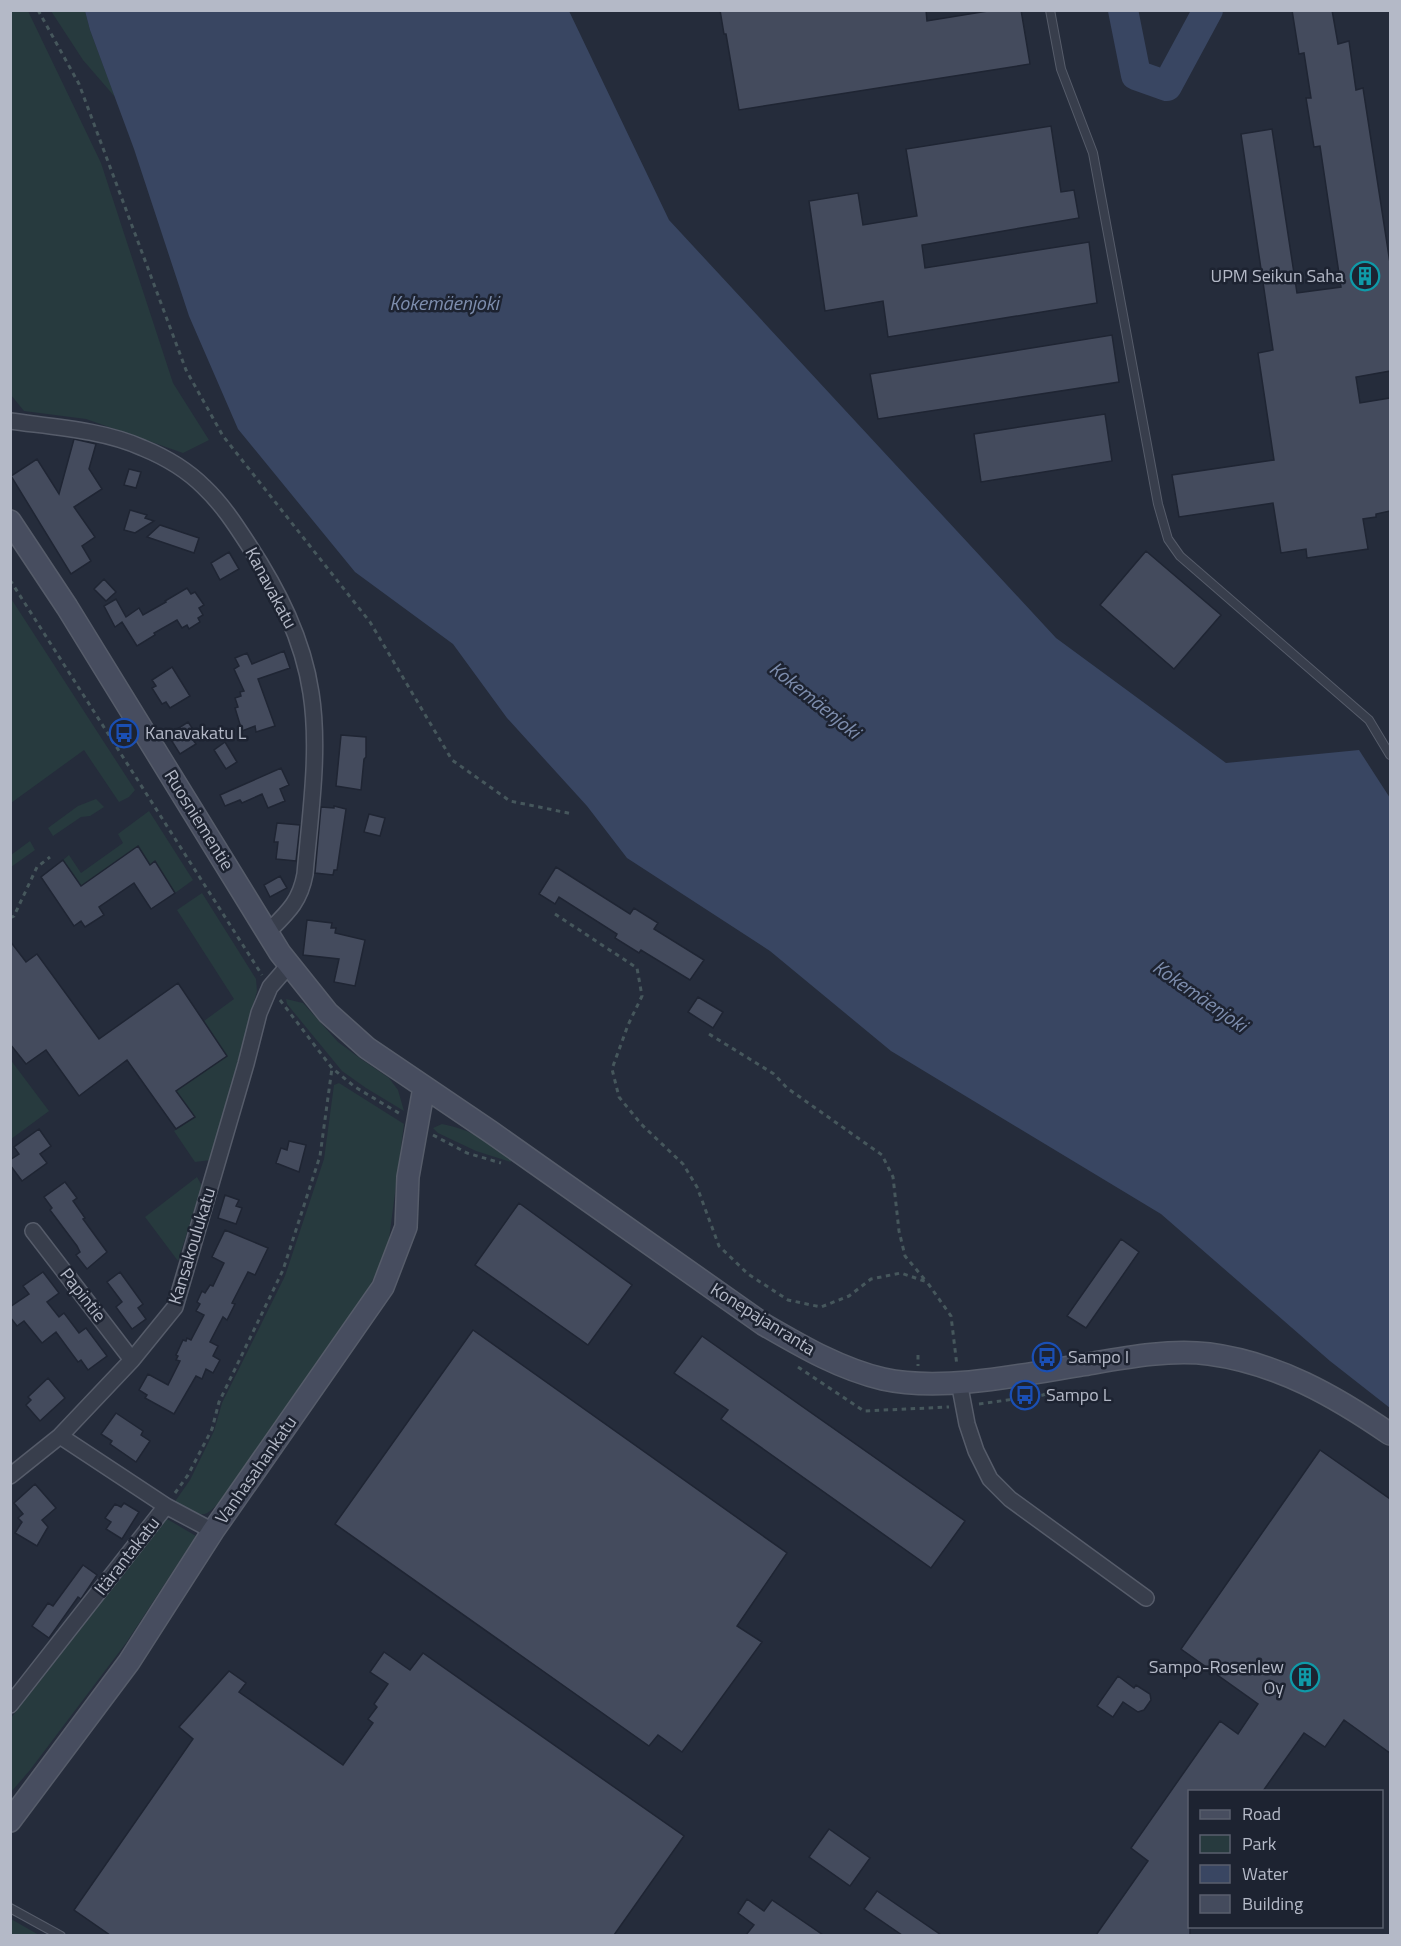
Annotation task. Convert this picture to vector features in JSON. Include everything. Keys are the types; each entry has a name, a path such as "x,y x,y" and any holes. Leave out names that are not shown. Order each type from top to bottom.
{"main road":[{"name":"Ruosniementie","path":"10,521 67,607 289,965 336,1020 367,1048 424,1086"},
{"name":"Vanhasahankatu","path":"10,1821 129,1662 213,1531 383,1287 406,1227 408,1177 424,1086"},
{"name":"Konepajanranta","path":"424,1086 763,1324 803,1347 844,1366 884,1379 919,1383 959,1382 1034,1373 1121,1358 1168,1354 1208,1354 1259,1364 1319,1389 1390,1434"}],"street":[{"name":"Kanavakatu","path":"10,421 105,436 142,447 172,463 204,486 232,519 264,569 287,612 304,658 312,695 314,752 302,890 294,905 268,932"},
{"name":"Kansakoulukatu","path":"10,1476 60,1436 132,1360 175,1307 259,1013 270,987 289,965"},
{"name":"Papintie","path":"33,1231 132,1360"},
{"path":"959,1382 962,1406 976,1451 990,1479 1010,1499 1146,1599"},
{"name":"Itärantakatu","path":"10,1705 165,1506 60,1436"},
{"path":"165,1506 213,1531"}],"lane":[{"path":"1050,10 1061,69 1093,153 1158,504 1168,539 1180,556 1369,720 1390,755"},
{"path":"10,1908 61,1935"}],"path":[{"path":"38,10 79,84 186,370 223,435 370,622 452,760 510,801 573,814"},
{"path":"10,580 270,987 332,1068 355,1087 436,1137 467,1153 510,1167"},
{"path":"12,915 37,867 50,857"},
{"path":"555,914 637,968 642,996 628,1025 612,1069 619,1097 641,1124 683,1164 697,1186 719,1246 748,1275 788,1300 821,1307 849,1296 871,1279 901,1273 927,1282"},
{"path":"709,1034 774,1074 787,1088 882,1155 893,1177 899,1231 905,1256 951,1316 959,1382"},
{"path":"165,1506 188,1475 212,1428 219,1402 283,1270 320,1156 332,1068"},
{"path":"798,1366 864,1412 962,1406 1043,1395 1060,1388"}],"green space":[{"path":"10,11 28,11 101,163 173,383 209,440 183,453 86,419 24,411 11,395"},
{"path":"51,11 85,11 115,97 83,60"},
{"path":"10,597 135,790 129,797 119,802 84,750 11,803"},
{"path":"96,799 104,807 90,816 81,817 53,836 48,828 78,806"},
{"path":"149,811 193,880 175,893 154,861 150,865 81,886 63,860 69,855 81,873 123,843 118,834"},
{"path":"30,841 35,850 11,867 11,855"},
{"path":"202,893 256,979 257,991 211,1160 195,1162 174,1131 195,1117 176,1091 227,1056 204,1021 234,999 177,910"},
{"path":"286,999 303,1003 338,1042 389,1078 398,1090 404,1111 342,1071 287,1004"},
{"path":"10,1059 49,1111 11,1139 10,1139"},
{"path":"339,1083 404,1124 388,1247 368,1290 224,1496 212,1510 203,1514 198,1513 176,1503 176,1500 190,1480 214,1431 222,1403 285,1276 324,1159 334,1085"},
{"path":"442,1124 462,1129 479,1137 510,1158 511,1162 476,1151 438,1133 433,1128"},
{"path":"197,1177 202,1186 178,1261 145,1217"},
{"path":"162,1516 196,1536 126,1643 11,1792 11,1718"},
{"path":"11,1919 39,1935 11,1935"}],"water":[{"name":"Kokemäenjoki","path":"85,11 569,11 669,220 1056,638 1226,763 1359,750 1390,798 1390,1408 1330,1361 1161,1214 891,1051 770,951 627,858 587,806 507,718 453,644 355,572 238,429 189,316 134,149"}],"building":[{"path":"720,10 926,10 927,21 994,10 1021,10 1030,64 739,110"},
{"name":"UPM Seikun Saha","path":"1292,10 1332,10 1338,44 1349,41 1356,90 1363,88 1390,263 1390,371 1356,377 1360,403 1390,398 1390,511 1363,519 1368,549 1307,558 1306,549 1281,553 1273,503 1179,517 1172,475 1274,460 1258,353 1273,350 1241,134 1272,129 1297,293 1341,287 1320,146 1314,147 1306,98 1311,98 1304,53 1299,54"},
{"path":"1051,126 1061,192 1074,190 1079,218 922,245 925,268 1089,242 1097,303 888,337 883,301 825,311 809,201 858,193 863,225 917,216 906,149"},
{"path":"1112,335 1119,382 878,419 870,374"},
{"path":"1105,414 1112,461 981,482 974,434"},
{"path":"74,439 96,444 89,469 102,489 74,507 95,537 82,546 91,561 71,574 11,476 37,459 59,494"},
{"path":"129,469 141,472 136,488 124,485"},
{"path":"130,510 147,515 145,518 154,521 135,533 124,530"},
{"path":"160,525 199,538 194,553 147,537"},
{"path":"1146,551 1221,615 1174,669 1100,605"},
{"path":"229,552 239,569 220,580 211,563"},
{"path":"104,579 116,592 106,601 94,589"},
{"path":"187,588 191,594 195,592 204,605 199,608 203,615 198,618 200,622 189,629 187,625 182,628 177,620 137,646 122,622 115,627 104,606 116,599 126,617 139,608 143,615"},
{"path":"284,651 290,668 258,679 275,726 256,732 255,726 242,731 235,708 238,707 235,698 241,696 240,692 244,691 234,669 239,666 235,658 247,653 252,664"},
{"path":"172,667 190,696 170,708 166,702 162,704 152,688 156,686 152,680"},
{"path":"188,722 195,732 190,736 196,744 180,754 168,735"},
{"path":"341,735 366,737 366,757 361,790 336,786"},
{"path":"225,742 237,762 226,769 214,750"},
{"path":"281,768 289,785 280,789 285,801 268,808 262,794 242,803 240,800 225,806 220,795"},
{"path":"334,806 346,809 337,870 334,870 333,875 315,873 321,807 334,808"},
{"path":"369,814 385,818 380,836 364,832"},
{"path":"277,823 300,825 296,861 276,859 278,842 274,842"},
{"path":"138,846 150,865 155,861 175,893 151,909 134,883 99,907 104,915 85,927 81,921 74,926 41,877 63,860 81,886"},
{"path":"556,867 630,914 634,908 658,923 654,929 704,960 690,980 641,950 639,953 615,938 617,934 559,897 555,904 539,894"},
{"path":"280,876 287,888 270,897 264,885"},
{"path":"307,920 332,923 331,928 336,928 335,933 365,940 355,986 334,982 339,959 303,955"},
{"path":"10,941 26,962 37,954 99,1039 178,983 227,1056 176,1091 195,1117 176,1129 127,1060 79,1096 46,1050 26,1064 10,1044"},
{"path":"698,997 723,1012 713,1028 688,1012"},
{"path":"39,1129 51,1146 40,1154 47,1163 22,1181 10,1165 10,1160 19,1154 14,1147"},
{"path":"289,1141 306,1145 299,1172 276,1163 281,1148 287,1150"},
{"path":"65,1182 77,1198 73,1201 85,1218 83,1219 107,1252 87,1269 76,1255 80,1252 77,1246 50,1210 52,1208 44,1197"},
{"path":"225,1195 239,1200 236,1206 242,1208 236,1224 218,1218"},
{"path":"519,1203 632,1285 588,1345 475,1265"},
{"path":"225,1230 268,1248 255,1275 248,1272 232,1303 235,1304 227,1320 223,1317 210,1342 218,1346 213,1356 220,1360 213,1373 206,1369 202,1379 196,1376 174,1414 145,1398 147,1395 139,1390 148,1374 168,1385 180,1361 176,1360 178,1356 176,1355 183,1340 186,1341 187,1338 191,1340 204,1315 196,1311 200,1304 197,1302 202,1291 205,1293 210,1285 213,1286 224,1263 212,1257"},
{"path":"1121,1239 1139,1252 1086,1328 1067,1316"},
{"path":"43,1272 59,1293 47,1302 59,1317 64,1313 79,1333 86,1328 107,1356 88,1370 81,1360 78,1362 56,1332 42,1343 24,1321 17,1326 10,1317 10,1307 29,1294 23,1286"},
{"path":"120,1272 143,1304 138,1308 146,1319 132,1329 116,1307 122,1302 107,1282"},
{"path":"473,1330 787,1553 737,1626 762,1642 682,1752 658,1735 649,1746 335,1524"},
{"path":"702,1336 965,1521 931,1568 721,1419 728,1410 674,1373"},
{"path":"48,1378 65,1398 40,1421 26,1405 31,1400 28,1397"},
{"path":"116,1413 143,1431 141,1435 150,1441 136,1462 110,1444 112,1441 101,1434"},
{"name":"Sampo-Rosenlew Oy","path":"1320,1450 1390,1499 1390,1753 1344,1720 1325,1747 1304,1733 1264,1790 1188,1790 1188,1928 1190,1928 1190,1935 1096,1935 1148,1861 1131,1848 1220,1721 1238,1734 1258,1704 1181,1649"},
{"path":"35,1484 56,1508 42,1520 48,1527 37,1546 15,1533 22,1522 18,1518 23,1514 14,1503"},
{"path":"124,1503 139,1512 122,1539 106,1529 111,1522 105,1518 115,1504 121,1507"},
{"path":"83,1565 97,1575 81,1599 78,1597 49,1638 32,1626 48,1603 53,1606"},
{"path":"384,1652 410,1670 423,1653 684,1836 614,1935 110,1935 74,1910 193,1739 179,1727 229,1671 246,1683 239,1692 343,1765 373,1723 368,1719 377,1707 374,1704 388,1684 370,1672"},
{"path":"1118,1676 1134,1688 1136,1685 1150,1694 1151,1700 1144,1710 1138,1712 1123,1702 1113,1717 1097,1706"},
{"path":"829,1829 870,1858 850,1886 809,1857"},
{"path":"877,1891 941,1935 902,1935 864,1909"},
{"path":"747,1899 764,1911 772,1900 823,1935 746,1935 754,1925 738,1913"}],"waterway":[{"path":"1123,10 1136,75 1167,86 1208,10"}],"place":[{"name":"UPM Seikun Saha","path":"1365,276"},
{"name":"Kanavakatu L","path":"124,733"},
{"name":"Sampo I","path":"1047,1357"},
{"name":"Sampo L","path":"1025,1395"},
{"name":"Sampo-Rosenlew Oy","path":"1305,1677"}]}
